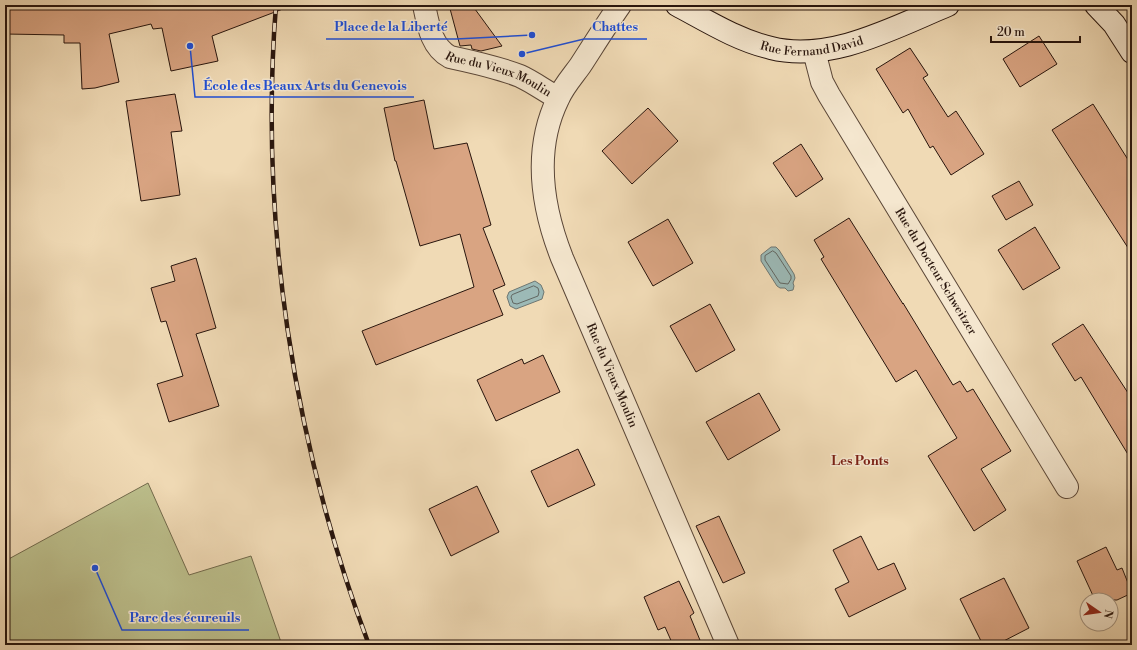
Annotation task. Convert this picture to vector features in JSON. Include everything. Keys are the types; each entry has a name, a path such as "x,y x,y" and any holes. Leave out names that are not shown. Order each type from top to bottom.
{"street":[{"name":"Rue du Vieux Moulin","path":"424,5 430,33 444,54 450,57 511,73 558,98"},
{"name":"Rue du Vieux Moulin","path":"620,5 558,98 545,134 542,158 545,199 553,235 728,645"},
{"name":"Rue Fernand David","path":"677,5 734,35 754,43 783,50 814,51 858,41 948,5"},
{"path":"1096,5 1114,24 1132,52"},
{"name":"Rue du Docteur Schweitzer","path":"814,51 822,82 829,95 1067,487"}],"green space":[{"path":"148,483 189,575 251,556 282,645 5,645 5,561"}],"water":[{"path":"771,247 776,247 779,250 794,274 795,278 793,290 788,291 785,288 780,288 777,286 761,261 761,255"},
{"path":"535,281 541,285 544,292 542,299 516,309 510,306 507,297 509,292"}],"building":[{"path":"5,5 287,5 288,7 212,36 218,61 171,71 162,28 153,29 151,24 109,34 119,82 95,88 82,89 80,43 64,43 64,35 5,34"},
{"path":"449,5 472,5 502,46 481,51 472,49 471,45 460,46"},
{"path":"1039,36 1057,64 1020,87 1003,59"},
{"path":"910,48 928,75 923,78 948,117 956,111 984,154 951,175 933,146 930,148 908,109 903,113 876,69"},
{"path":"175,94 182,131 171,132 180,195 141,201 126,101"},
{"path":"424,100 434,149 467,143 491,225 483,228 505,285 493,290 503,315 376,365 362,331 474,287 460,234 420,246 395,161 384,108"},
{"path":"1093,104 1132,166 1132,254 1052,130"},
{"path":"648,108 678,141 632,184 602,151"},
{"path":"801,144 823,179 796,197 773,163"},
{"path":"1019,181 1033,205 1006,220 992,196"},
{"path":"849,218 953,385 960,381 967,392 973,389 1011,451 981,469 1006,510 974,531 928,456 957,438 916,370 896,382 821,259 824,257 814,240"},
{"path":"668,219 693,263 653,286 628,242"},
{"path":"1035,227 1060,268 1023,290 998,250"},
{"path":"196,258 216,328 196,334 219,406 169,422 157,384 183,376 166,321 161,322 151,288 175,281 171,266"},
{"path":"710,304 735,350 696,372 670,326"},
{"path":"1083,324 1132,399 1132,461 1081,377 1075,381 1052,344"},
{"path":"543,355 560,392 496,421 477,380 522,359 524,364"},
{"path":"759,393 780,430 728,460 706,422"},
{"path":"578,449 595,485 548,507 531,471"},
{"path":"477,486 499,532 451,556 429,509"},
{"path":"719,516 745,573 723,583 696,526"},
{"path":"861,536 878,570 894,563 906,589 849,617 835,589 849,582 833,550"},
{"path":"1106,547 1117,570 1122,568 1132,593 1119,599 1119,592 1091,592 1077,561"},
{"path":"1004,578 1029,628 996,645 983,645 960,599"},
{"path":"679,581 694,613 690,616 702,645 673,645 665,627 658,630 644,597"}],"railway":[{"path":"276,5 272,86 273,167 278,249 288,330 302,410 320,490 342,568 369,645"}],"place":[{"name":"Place de la Liberté","path":"532,35"},
{"name":"École des Beaux Arts du Genevois","path":"190,46"},
{"name":"Chattes","path":"522,54"},
{"name":"Parc des écureuils","path":"95,568"}],"district":[{"name":"Les Ponts","path":"860,461"}]}
